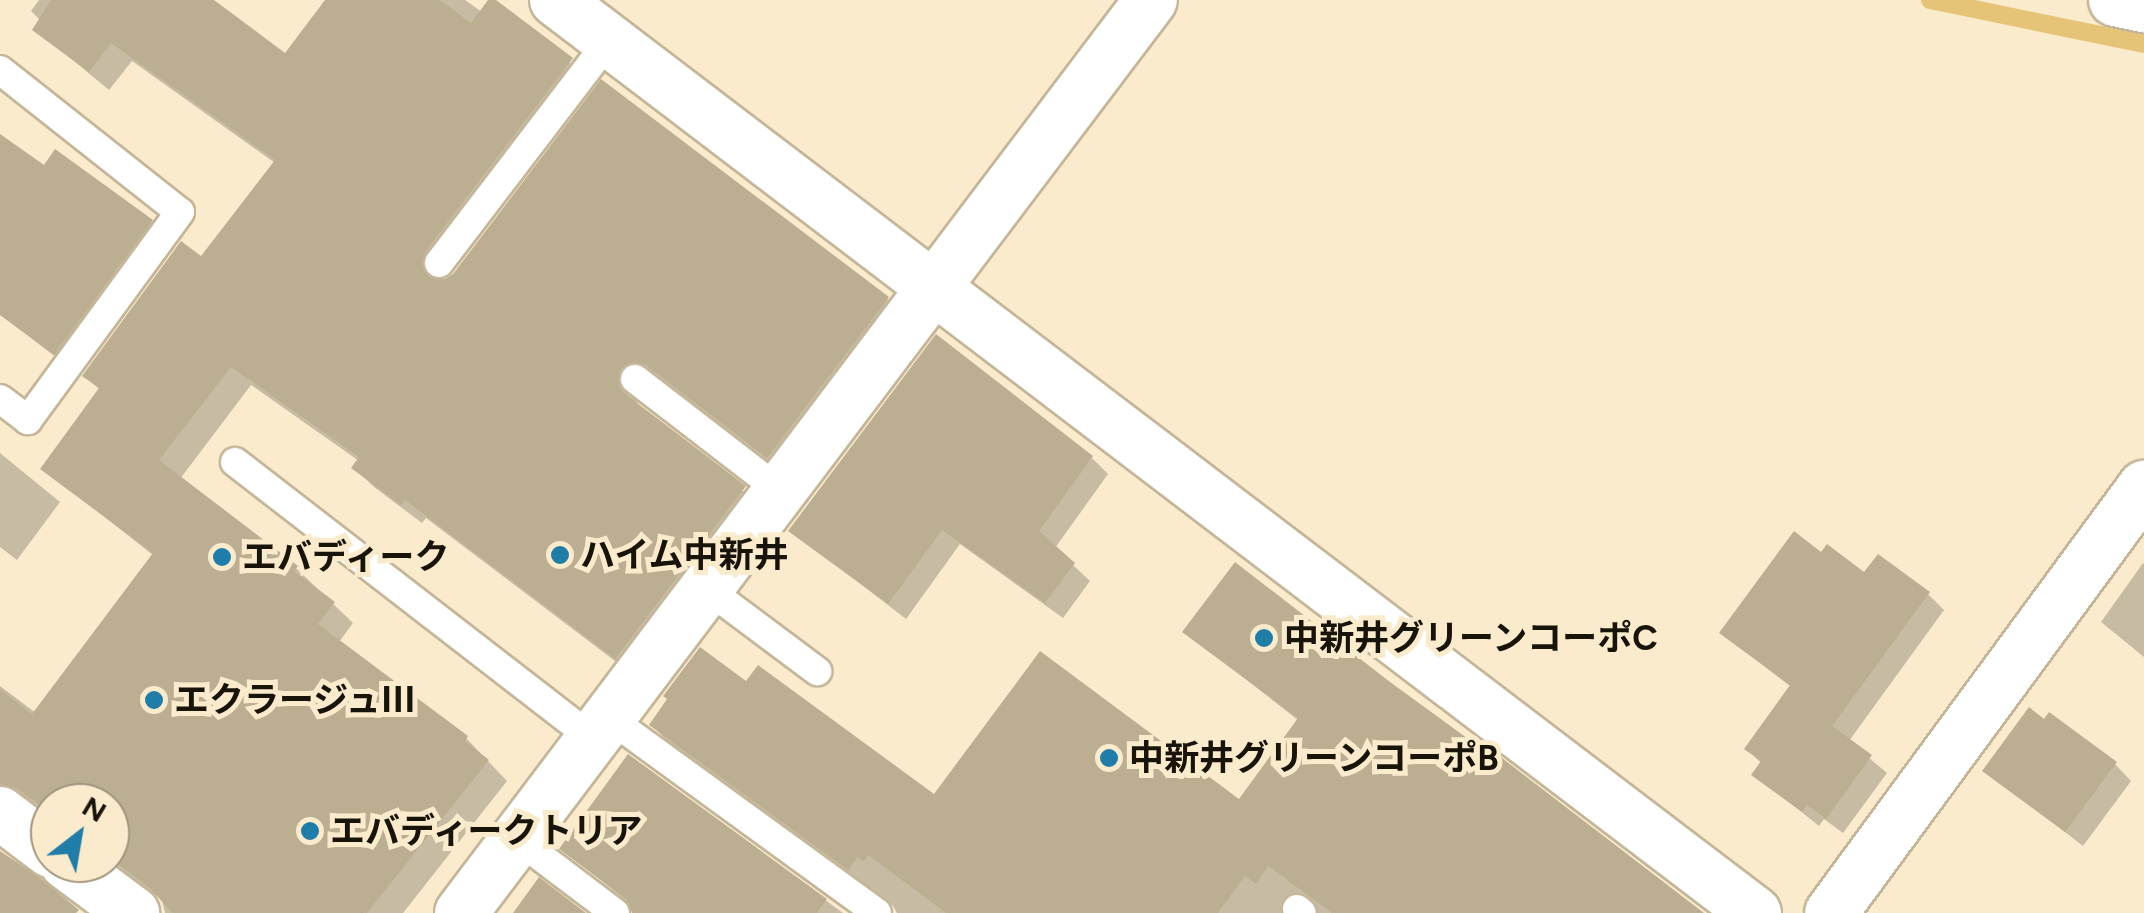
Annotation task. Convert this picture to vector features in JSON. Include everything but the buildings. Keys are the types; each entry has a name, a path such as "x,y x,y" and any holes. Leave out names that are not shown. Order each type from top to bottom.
{"street":[{"path":"556,0 1755,913"},
{"path":"461,913 1151,0"},
{"path":"2114,0 2144,6"},
{"path":"1831,913 2144,487"},
{"path":"0,813 30,836"},
{"path":"93,883 133,913"}],"lane":[{"path":"438,263 610,39"},
{"path":"0,70 180,212 28,420 0,399"},
{"path":"636,379 778,489"},
{"path":"235,462 601,729 877,913"},
{"path":"706,588 817,671"},
{"path":"516,838 615,913"}],"waterway":[{"path":"1930,0 2144,44"}],"place":[{"name":"ハイム中新井","path":"560,555"},
{"name":"エバディーク","path":"222,557"},
{"name":"中新井グリーンコーポC","path":"1264,638"},
{"name":"エクラージュⅢ","path":"154,700"},
{"name":"中新井グリーンコーポB","path":"1109,758"},
{"name":"エバディークトリア","path":"310,831"}]}
